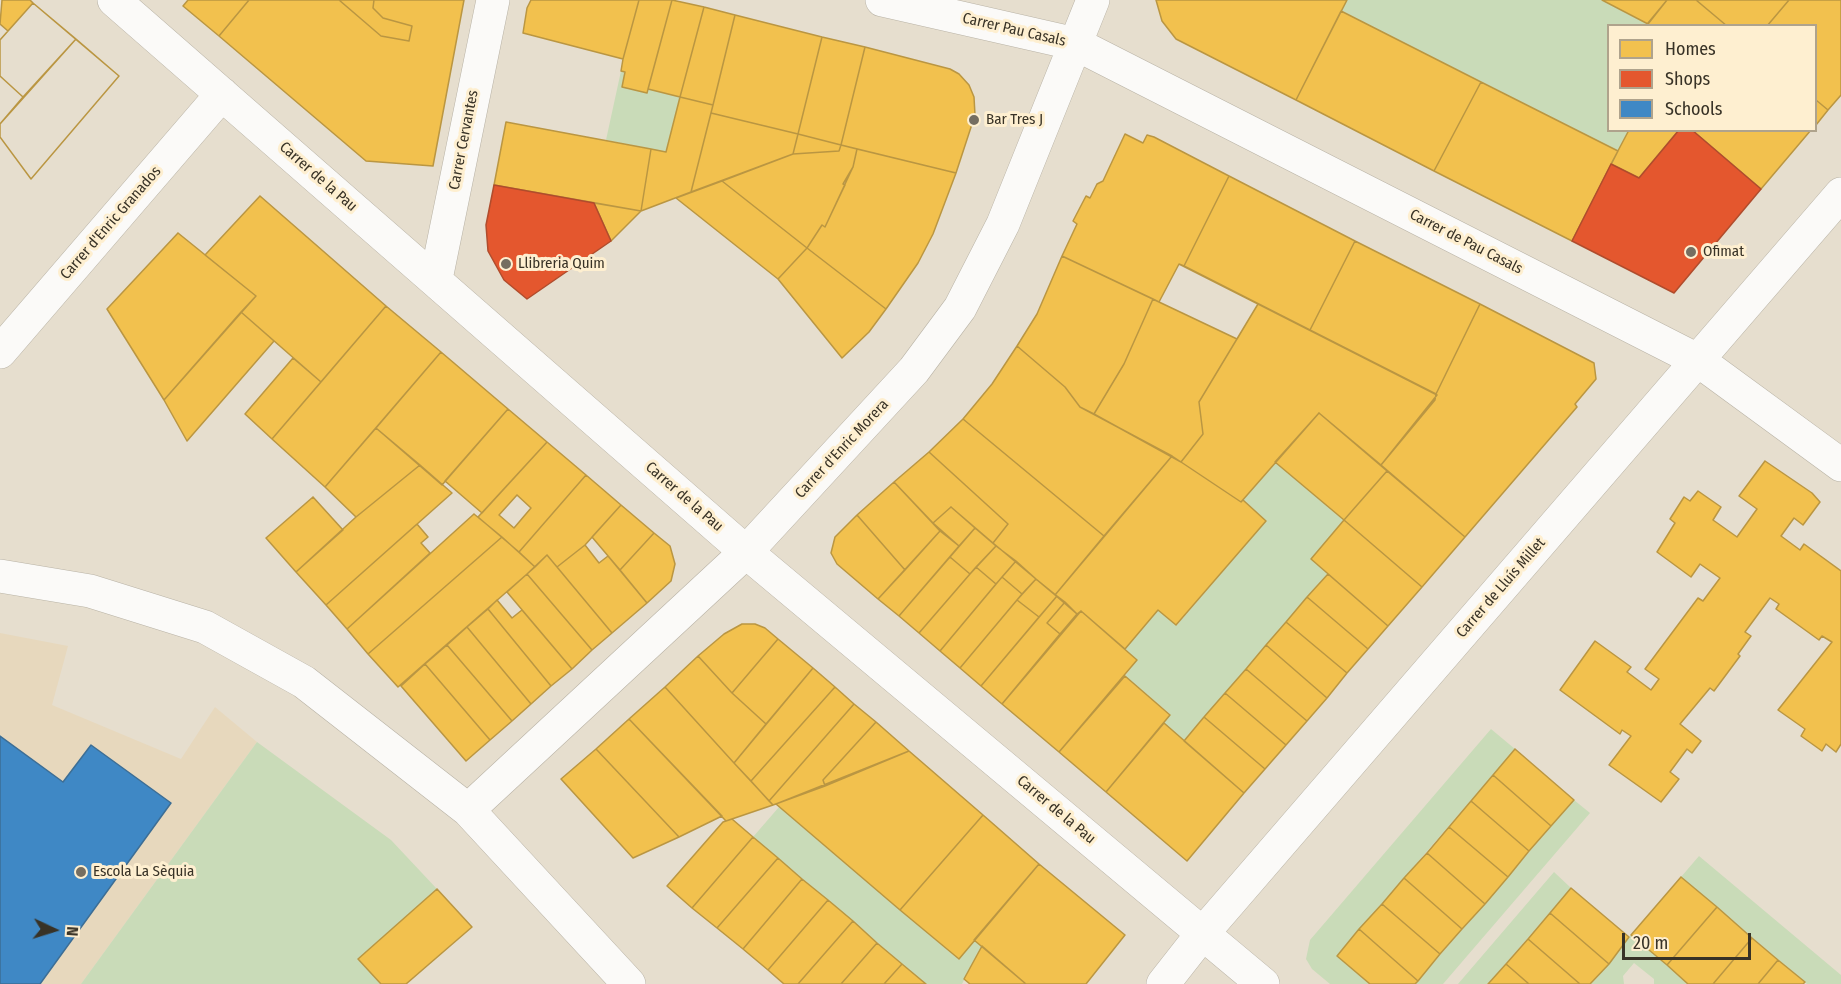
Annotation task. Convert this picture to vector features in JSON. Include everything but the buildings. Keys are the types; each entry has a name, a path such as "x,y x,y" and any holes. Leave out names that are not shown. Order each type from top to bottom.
{"street":[{"name":"Carrer de la Pau","path":"114,0 746,552 1263,984"},
{"name":"Carrer Cervantes","path":"436,279 493,0"},
{"name":"Carrer Pau Casals","path":"882,0 1076,44"},
{"name":"Carrer d'Enric Morera","path":"468,810 746,552 914,370 960,308 1003,224 1093,0"},
{"name":"Carrer de Pau Casals","path":"1076,44 1699,361 1841,465"},
{"name":"Carrer d'Enric Granados","path":"0,352 222,94"},
{"name":"Carrer de Lluís Millet","path":"1162,984 1203,933 1841,194"},
{"path":"0,576 90,591 205,627 304,682 468,810 629,984"}],"shaded area":[{"name":"Escola La Sèquia","path":"0,633 68,646 52,705 181,759 215,707 257,742 81,984 0,984"}],"green space":[{"path":"1347,0 1602,0 1647,24 1607,24 1607,132 1628,132 1618,151 1341,11"},
{"path":"621,71 625,72 622,87 647,93 648,89 680,97 666,152 606,140"},
{"path":"1275,462 1344,520 1311,559 1328,574 1184,741 1164,723 1170,714 1125,676 1137,660 1125,649 1158,610 1177,625 1266,521 1243,500"},
{"path":"1491,729 1515,749 1337,956 1370,984 1330,984 1312,969 1306,959 1310,940"},
{"path":"257,742 391,840 437,889 358,959 381,984 81,984"},
{"path":"1574,800 1590,813 1443,984 1415,984"},
{"path":"779,807 958,959 974,940 982,946 962,984 926,984 753,837"},
{"path":"1699,856 1841,975 1841,984 1807,984 1681,877"},
{"path":"1554,872 1571,888 1488,984 1458,984"},
{"path":"1631,935 1688,984 1654,984 1654,979 1634,963 1623,976 1624,984 1590,984"}],"place":[{"name":"Bar Tres J","path":"974,120"},
{"name":"Ofimat","path":"1691,252"},
{"name":"Llibreria Quim","path":"506,264"},
{"name":"Escola La Sèquia","path":"81,872"}]}
